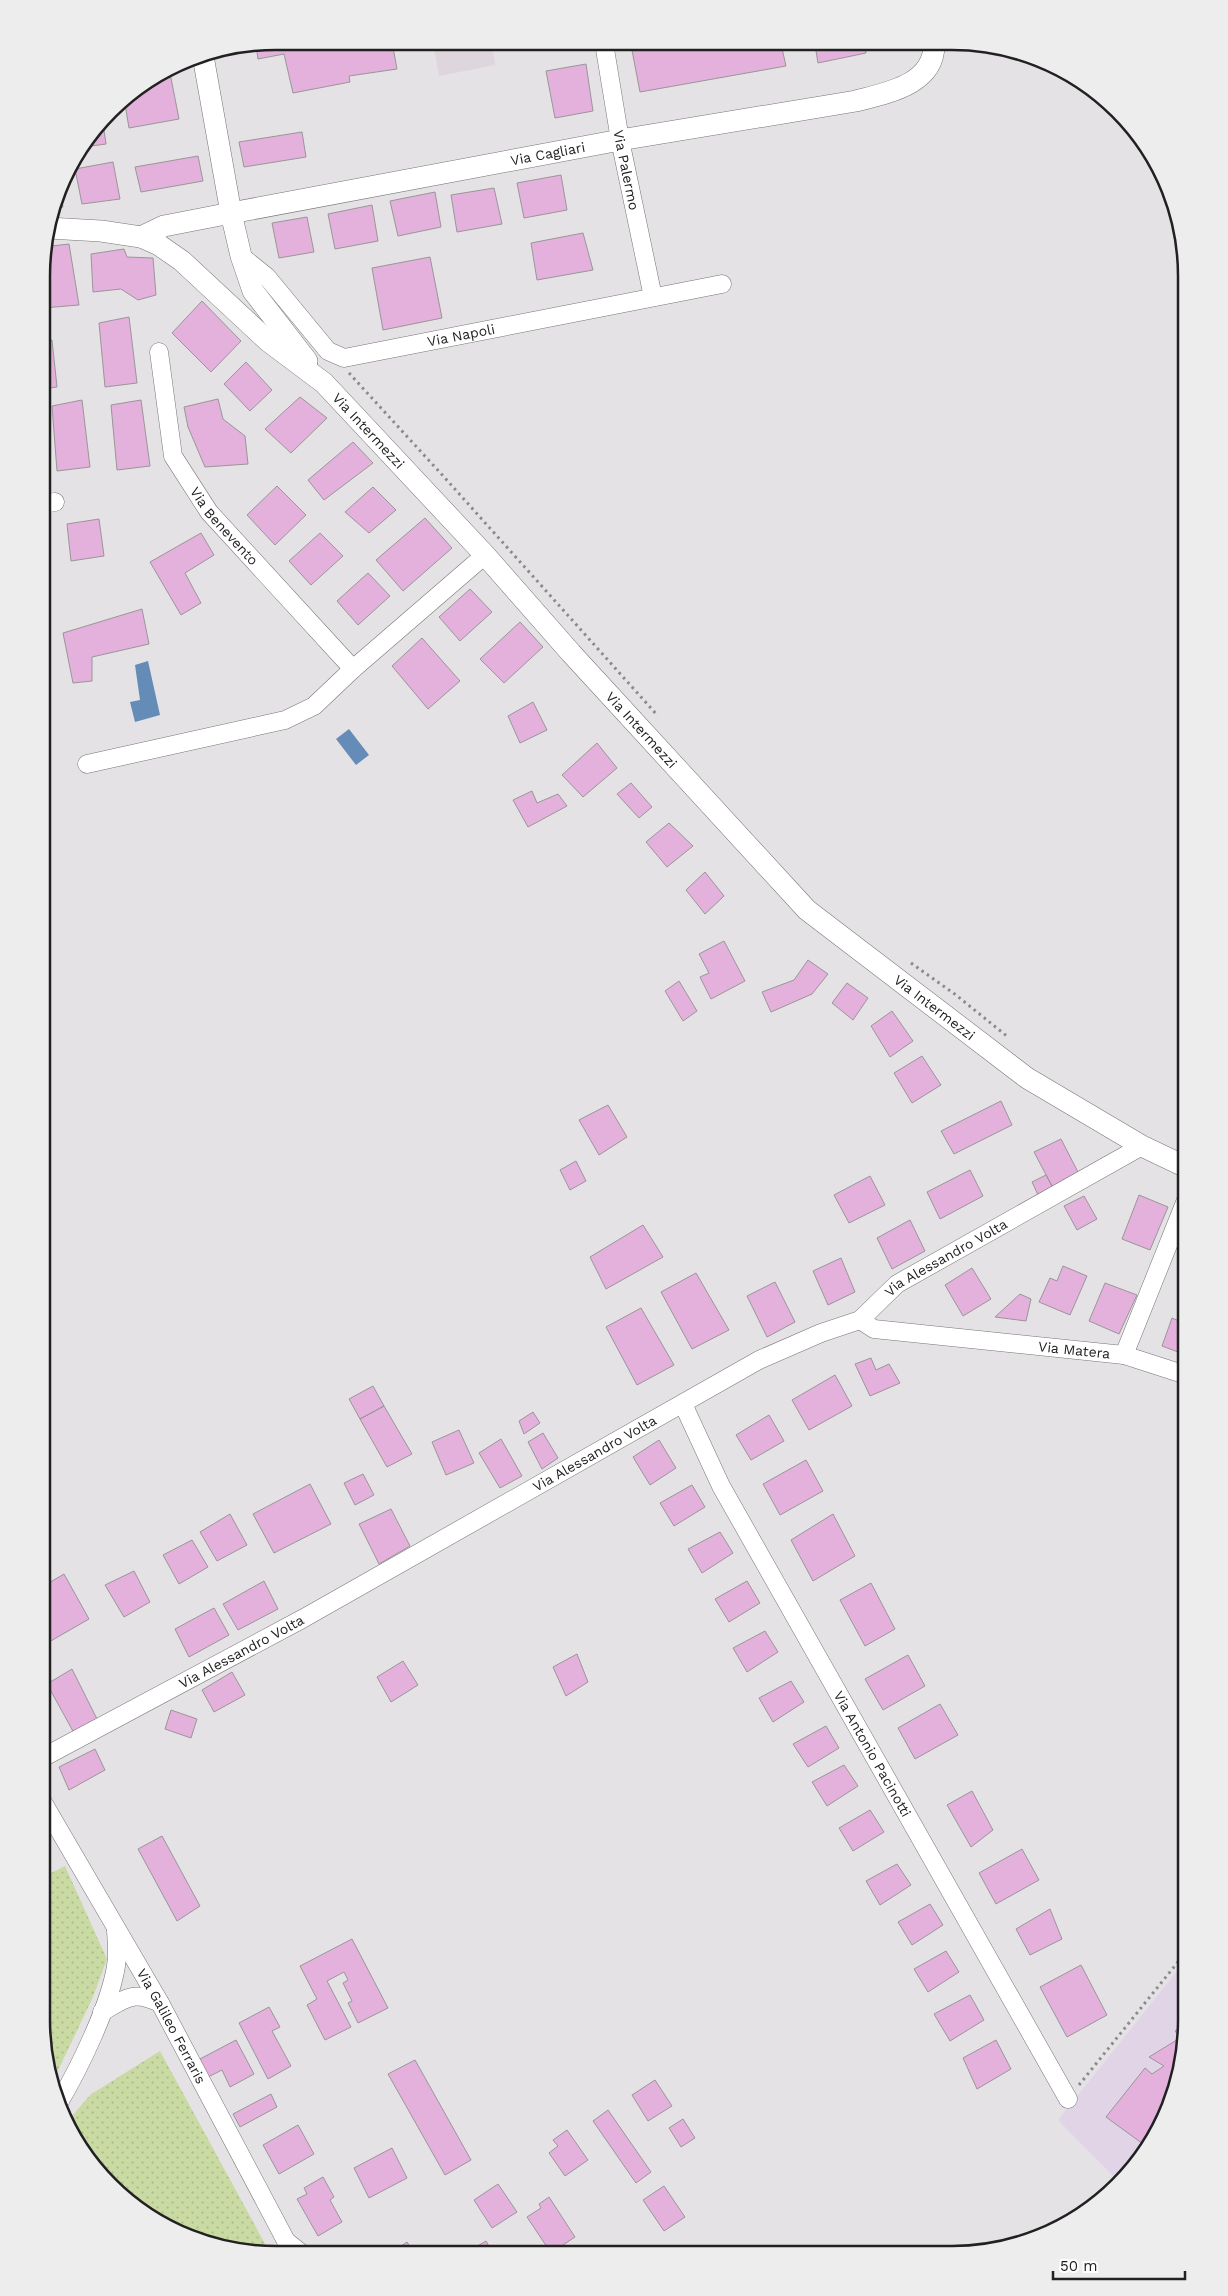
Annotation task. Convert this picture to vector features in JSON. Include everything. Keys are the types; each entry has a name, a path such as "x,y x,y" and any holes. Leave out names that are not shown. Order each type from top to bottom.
{"street":[{"name":"Via Palermo","path":"605,50 620,140 653,297"},
{"name":"Via Cagliari","path":"141,237 164,226 231,212 620,140 856,101 894,90 915,81 929,66 933,50"},
{"path":"205,61 231,212 241,256 253,291 324,383"},
{"name":"Via Intermezzi","path":"55,228 102,231 141,237 159,245 182,260 268,341 324,383 485,554 571,652 807,910 1027,1078 1142,1146 1178,1163"},
{"path":"241,256 267,277 328,351"},
{"name":"Via Napoli","path":"328,351 344,358 722,284"},
{"name":"Via Benevento","path":"159,352 173,456 209,512 353,669"},
{"path":"87,764 285,720 314,706 353,669 485,554"},
{"name":"Via Alessandro Volta","path":"50,1754 304,1618 759,1360 821,1333 860,1320 897,1284 1142,1146"},
{"name":"Via Matera","path":"860,1320 874,1329 1124,1355 1178,1220"},
{"path":"1124,1355 1178,1372"},
{"name":"Via Antonio Pacinotti","path":"683,1404 721,1486 1068,2099"},
{"name":"Via Galileo Ferraris","path":"50,1813 144,1974 286,2241 292,2246"},
{"path":"63,2095 102,2012 114,1980 118,1949 116,1926"},
{"path":"114,1980 144,1974"},
{"path":"132,1996 144,1974"},
{"path":"102,2012 132,1996 146,1996 160,2004"}],"path":[{"path":"328,351 446,478 660,719"},
{"path":"910,962 956,995 1016,1043"},
{"path":"1068,2099 1178,1962"}],"shaded area":[{"path":"434,50 493,50 495,65 439,76"},
{"path":"1178,1970 1178,2035 1174,2064 1161,2107 1148,2133 1131,2158 1114,2177 1058,2120"}],"green space":[{"path":"65,1866 107,1959 93,1997 57,2073 50,2035 50,1874"},
{"path":"160,2051 266,2246 232,2242 189,2229 150,2208 127,2190 97,2158 71,2117 90,2095"}],"water":[{"path":"148,661 160,715 135,722 130,702 140,700 135,665"},
{"path":"349,729 369,755 356,765 336,739"}],"building":[{"path":"261,50 393,50 397,69 349,76 350,82 293,93 284,54 258,59 257,51"},
{"path":"632,50 782,50 786,66 640,92"},
{"path":"816,50 866,50 866,53 818,63"},
{"path":"586,64 593,111 555,118 546,71"},
{"path":"171,76 179,119 129,128 126,107 150,88"},
{"path":"104,130 106,144 91,146"},
{"path":"302,132 306,157 244,167 239,142"},
{"path":"198,156 203,181 141,192 135,167"},
{"path":"113,162 120,199 82,204 75,171 77,169"},
{"path":"561,175 567,210 524,218 517,183"},
{"path":"494,188 502,224 457,232 451,195"},
{"path":"435,192 441,227 398,236 390,201"},
{"path":"372,205 378,241 335,249 328,214"},
{"path":"307,217 314,252 279,258 272,223"},
{"path":"583,233 593,270 537,280 531,243"},
{"path":"69,244 79,305 50,307 50,261 52,246"},
{"path":"124,249 127,257 153,258 156,295 138,300 121,289 93,292 91,254"},
{"path":"430,257 442,318 383,330 372,268"},
{"path":"202,301 241,341 211,372 172,333"},
{"path":"129,317 137,383 105,387 99,323"},
{"path":"50,340 52,340 57,387 50,388"},
{"path":"246,362 272,390 250,411 224,384"},
{"path":"300,397 327,418 291,453 265,429"},
{"path":"218,399 223,419 245,436 248,464 205,467 188,427 184,407"},
{"path":"82,400 90,467 57,471 52,406"},
{"path":"141,400 150,466 117,470 111,405"},
{"path":"353,442 373,463 324,500 308,480"},
{"path":"277,486 306,515 275,545 247,515"},
{"path":"373,487 396,510 369,533 345,512"},
{"path":"425,518 452,548 403,591 376,560"},
{"path":"99,519 104,556 71,561 67,524"},
{"path":"201,533 214,555 185,573 201,603 181,615 150,562"},
{"path":"320,533 343,556 311,585 289,561"},
{"path":"368,573 390,596 358,625 337,601"},
{"path":"470,589 492,612 460,641 439,617"},
{"path":"142,609 149,644 92,657 92,681 73,683 63,633"},
{"path":"520,622 543,647 504,683 480,659"},
{"path":"422,638 460,681 428,709 392,666"},
{"path":"533,702 547,730 520,743 508,716"},
{"path":"597,743 617,768 583,797 562,775"},
{"path":"631,783 652,807 639,818 617,794"},
{"path":"532,791 537,803 558,794 567,806 528,827 513,800"},
{"path":"669,823 693,846 667,867 646,842"},
{"path":"705,872 724,896 705,914 686,890"},
{"path":"724,941 745,981 711,999 700,977 709,973 699,954"},
{"path":"808,960 828,974 812,994 771,1012 762,992 794,980"},
{"path":"679,981 697,1011 683,1021 665,991"},
{"path":"847,983 868,998 853,1020 832,1003"},
{"path":"892,1011 913,1041 890,1057 871,1026"},
{"path":"922,1056 941,1085 912,1103 894,1073"},
{"path":"1001,1101 1012,1125 954,1154 941,1131"},
{"path":"608,1105 627,1137 599,1155 579,1120"},
{"path":"1061,1139 1079,1174 1053,1188 1034,1152"},
{"path":"576,1161 586,1181 570,1190 560,1170"},
{"path":"970,1170 983,1196 940,1219 927,1192"},
{"path":"1046,1175 1053,1188 1039,1197 1032,1182"},
{"path":"870,1176 885,1205 849,1223 834,1195"},
{"path":"1139,1195 1168,1207 1150,1250 1122,1239"},
{"path":"1084,1196 1097,1219 1077,1230 1064,1206"},
{"path":"910,1220 925,1251 892,1269 877,1238"},
{"path":"643,1225 663,1257 606,1289 590,1257"},
{"path":"841,1258 855,1292 828,1305 813,1271"},
{"path":"1063,1266 1087,1276 1070,1315 1039,1302 1050,1278 1057,1281"},
{"path":"972,1268 991,1299 963,1316 945,1285"},
{"path":"696,1273 729,1330 692,1349 661,1292"},
{"path":"775,1282 795,1322 767,1337 747,1296"},
{"path":"1105,1283 1137,1295 1119,1334 1089,1321"},
{"path":"1020,1294 1031,1299 1026,1321 995,1317"},
{"path":"641,1308 674,1365 637,1385 606,1327"},
{"path":"1172,1318 1178,1321 1178,1352 1162,1346"},
{"path":"871,1358 876,1370 889,1364 900,1383 870,1396 855,1364"},
{"path":"835,1375 852,1406 809,1430 792,1400"},
{"path":"373,1386 384,1406 360,1419 349,1399"},
{"path":"384,1406 412,1454 387,1467 360,1419"},
{"path":"533,1412 540,1423 524,1434 519,1421"},
{"path":"769,1415 784,1441 751,1460 736,1435"},
{"path":"459,1430 474,1463 446,1475 432,1442"},
{"path":"543,1433 558,1458 542,1469 528,1442"},
{"path":"501,1439 522,1476 500,1488 479,1453"},
{"path":"659,1440 676,1468 650,1485 633,1457"},
{"path":"806,1460 823,1491 780,1515 763,1484"},
{"path":"363,1474 374,1495 355,1505 344,1483"},
{"path":"310,1484 331,1524 274,1553 253,1514"},
{"path":"692,1485 705,1507 674,1526 660,1503"},
{"path":"391,1509 410,1546 379,1564 359,1524"},
{"path":"230,1514 247,1545 217,1561 200,1532"},
{"path":"833,1514 855,1556 813,1581 791,1540"},
{"path":"720,1532 733,1553 702,1573 688,1549"},
{"path":"192,1540 208,1567 179,1584 163,1555"},
{"path":"134,1571 150,1602 124,1617 105,1585"},
{"path":"64,1574 89,1619 50,1641 50,1582"},
{"path":"264,1581 278,1609 238,1630 223,1604"},
{"path":"747,1581 760,1603 729,1622 715,1599"},
{"path":"871,1583 895,1629 865,1646 840,1600"},
{"path":"214,1608 229,1635 189,1657 175,1629"},
{"path":"765,1631 778,1652 747,1672 733,1648"},
{"path":"577,1654 588,1682 566,1696 553,1667"},
{"path":"908,1655 925,1686 883,1710 865,1679"},
{"path":"403,1661 418,1685 391,1702 377,1677"},
{"path":"72,1669 97,1719 74,1733 50,1689 50,1682"},
{"path":"232,1672 245,1695 214,1712 202,1690"},
{"path":"791,1681 804,1702 773,1722 759,1698"},
{"path":"940,1704 958,1735 915,1759 898,1728"},
{"path":"171,1710 197,1719 191,1738 165,1729"},
{"path":"826,1726 839,1748 808,1767 793,1744"},
{"path":"95,1749 105,1770 69,1790 59,1767"},
{"path":"844,1765 858,1786 827,1806 812,1782"},
{"path":"972,1791 993,1830 971,1847 947,1805"},
{"path":"870,1810 884,1832 853,1851 839,1828"},
{"path":"162,1836 200,1906 177,1921 138,1849"},
{"path":"1022,1849 1039,1880 996,1904 979,1873"},
{"path":"897,1864 911,1885 880,1905 866,1881"},
{"path":"930,1904 943,1925 912,1945 898,1922"},
{"path":"1050,1909 1062,1939 1030,1955 1016,1929"},
{"path":"352,1939 388,2008 358,2023 348,2003 352,2001 343,1983 348,1980 344,1972 327,1981 351,2027 325,2040 307,2005 317,1999 300,1966"},
{"path":"946,1951 959,1972 928,1992 914,1969"},
{"path":"1081,1965 1107,2015 1067,2037 1040,1987"},
{"path":"970,1995 984,2020 950,2041 934,2014"},
{"path":"269,2007 280,2027 272,2031 291,2066 268,2079 239,2023"},
{"path":"236,2040 254,2074 230,2087 222,2070 208,2077 198,2060"},
{"path":"996,2040 1011,2069 977,2089 963,2058"},
{"path":"1177,2040 1174,2064 1166,2093 1155,2120 1142,2143 1106,2117 1145,2068 1152,2074 1164,2066 1149,2057"},
{"path":"415,2060 471,2160 445,2175 388,2074"},
{"path":"655,2080 672,2106 648,2121 632,2095"},
{"path":"271,2094 277,2107 240,2127 233,2114"},
{"path":"608,2110 651,2172 636,2183 593,2121"},
{"path":"683,2119 695,2138 681,2147 669,2128"},
{"path":"298,2125 314,2154 279,2174 263,2145"},
{"path":"567,2130 588,2160 565,2176 549,2153 558,2146 553,2140"},
{"path":"392,2148 407,2178 369,2198 354,2168"},
{"path":"323,2177 334,2197 330,2200 342,2222 318,2236 297,2199 307,2194 304,2188"},
{"path":"498,2184 517,2212 492,2228 474,2200"},
{"path":"664,2186 685,2217 664,2231 643,2200"},
{"path":"549,2197 575,2237 562,2246 546,2246 527,2217 541,2208 539,2204"},
{"path":"486,2241 489,2246 478,2246"},
{"path":"407,2242 410,2246 401,2246"}]}
